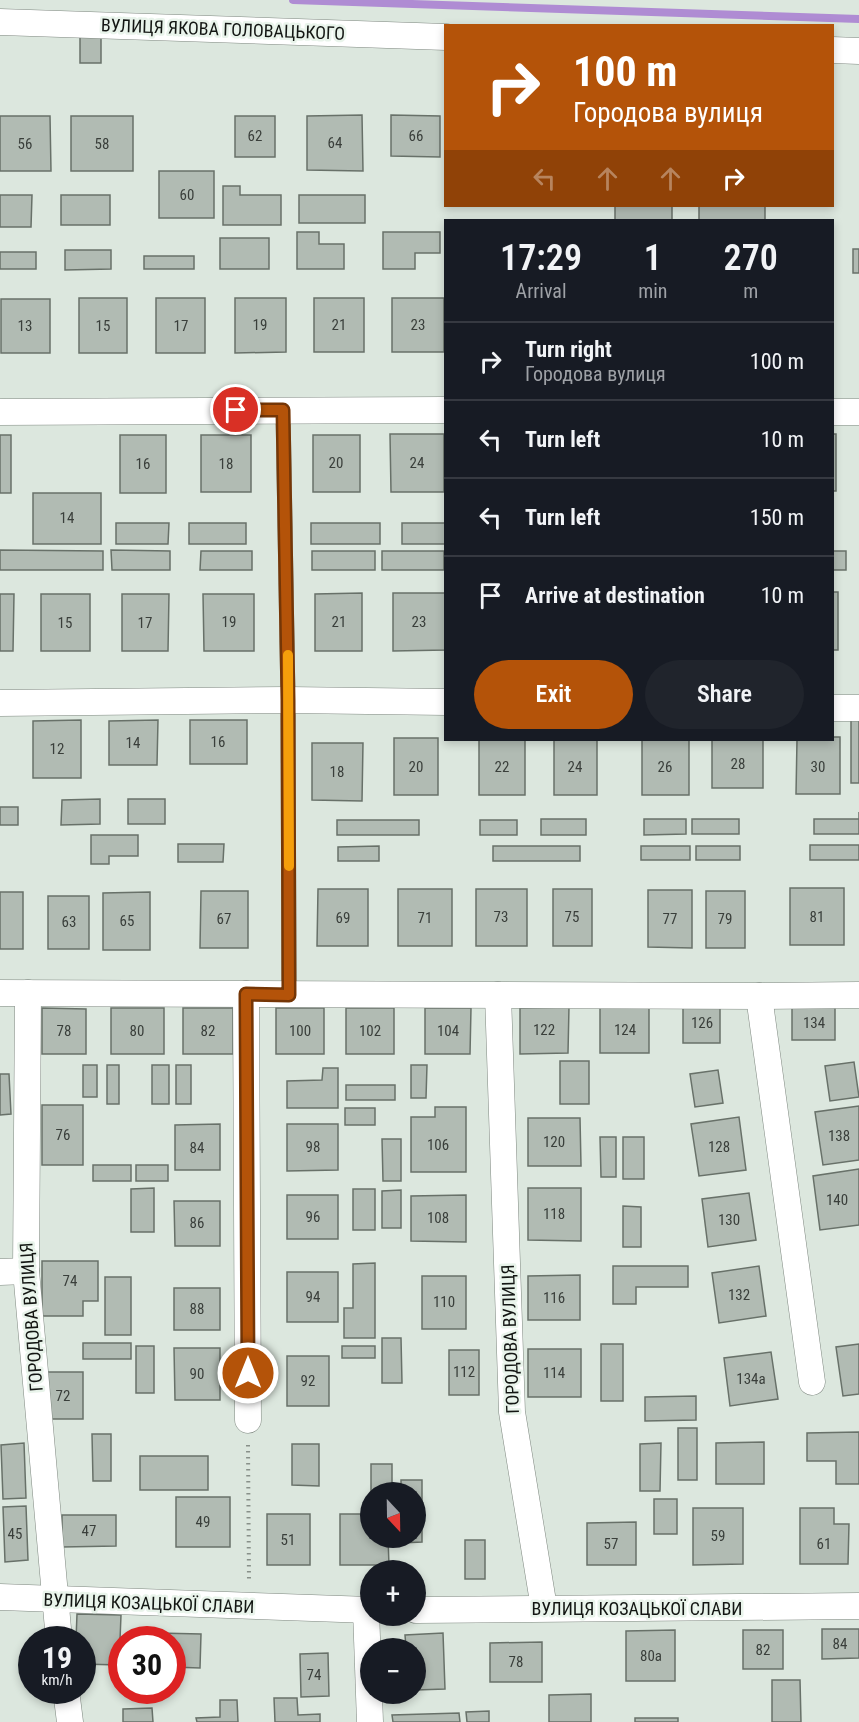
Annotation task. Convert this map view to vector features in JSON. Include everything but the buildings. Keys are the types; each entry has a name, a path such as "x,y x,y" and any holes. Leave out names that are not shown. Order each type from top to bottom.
{"street":[{"name":"ВУЛИЦЯ ЯКОВА ГОЛОВАЦЬКОГО","path":"0,22 444,37"},
{"path":"834,50 859,51"},
{"path":"0,412 444,411"},
{"path":"834,412 859,412"},
{"path":"0,703 288,700 444,702"},
{"path":"834,708 859,708"},
{"path":"0,993 859,995"},
{"name":"ГОРОДОВА ВУЛИЦЯ","path":"28,993 26,1271 57,1626"},
{"path":"246,994 248,1420"},
{"name":"ГОРОДОВА ВУЛИЦЯ","path":"498,995 512,1413 544,1608"},
{"path":"759,996 812,1382"},
{"path":"0,1272 26,1271"},
{"name":"ВУЛИЦЯ КОЗАЦЬКОЇ СЛАВИ","path":"0,1597 360,1610"},
{"name":"ВУЛИЦЯ КОЗАЦЬКОЇ СЛАВИ","path":"426,1610 859,1606"},
{"path":"368,1626 369,1722"},
{"path":"68,1704 70,1722"}],"lane":[{"path":"283,410 288,700 289,995"}],"path":[{"path":"248,1420 249,1606"}],"waterway":[{"path":"293,0 859,19"}],"slow traffic":[{"path":"288,655 289,866"}],"route":[{"path":"236,410 283,410 288,700 289,995 246,994 248,1373"}]}
